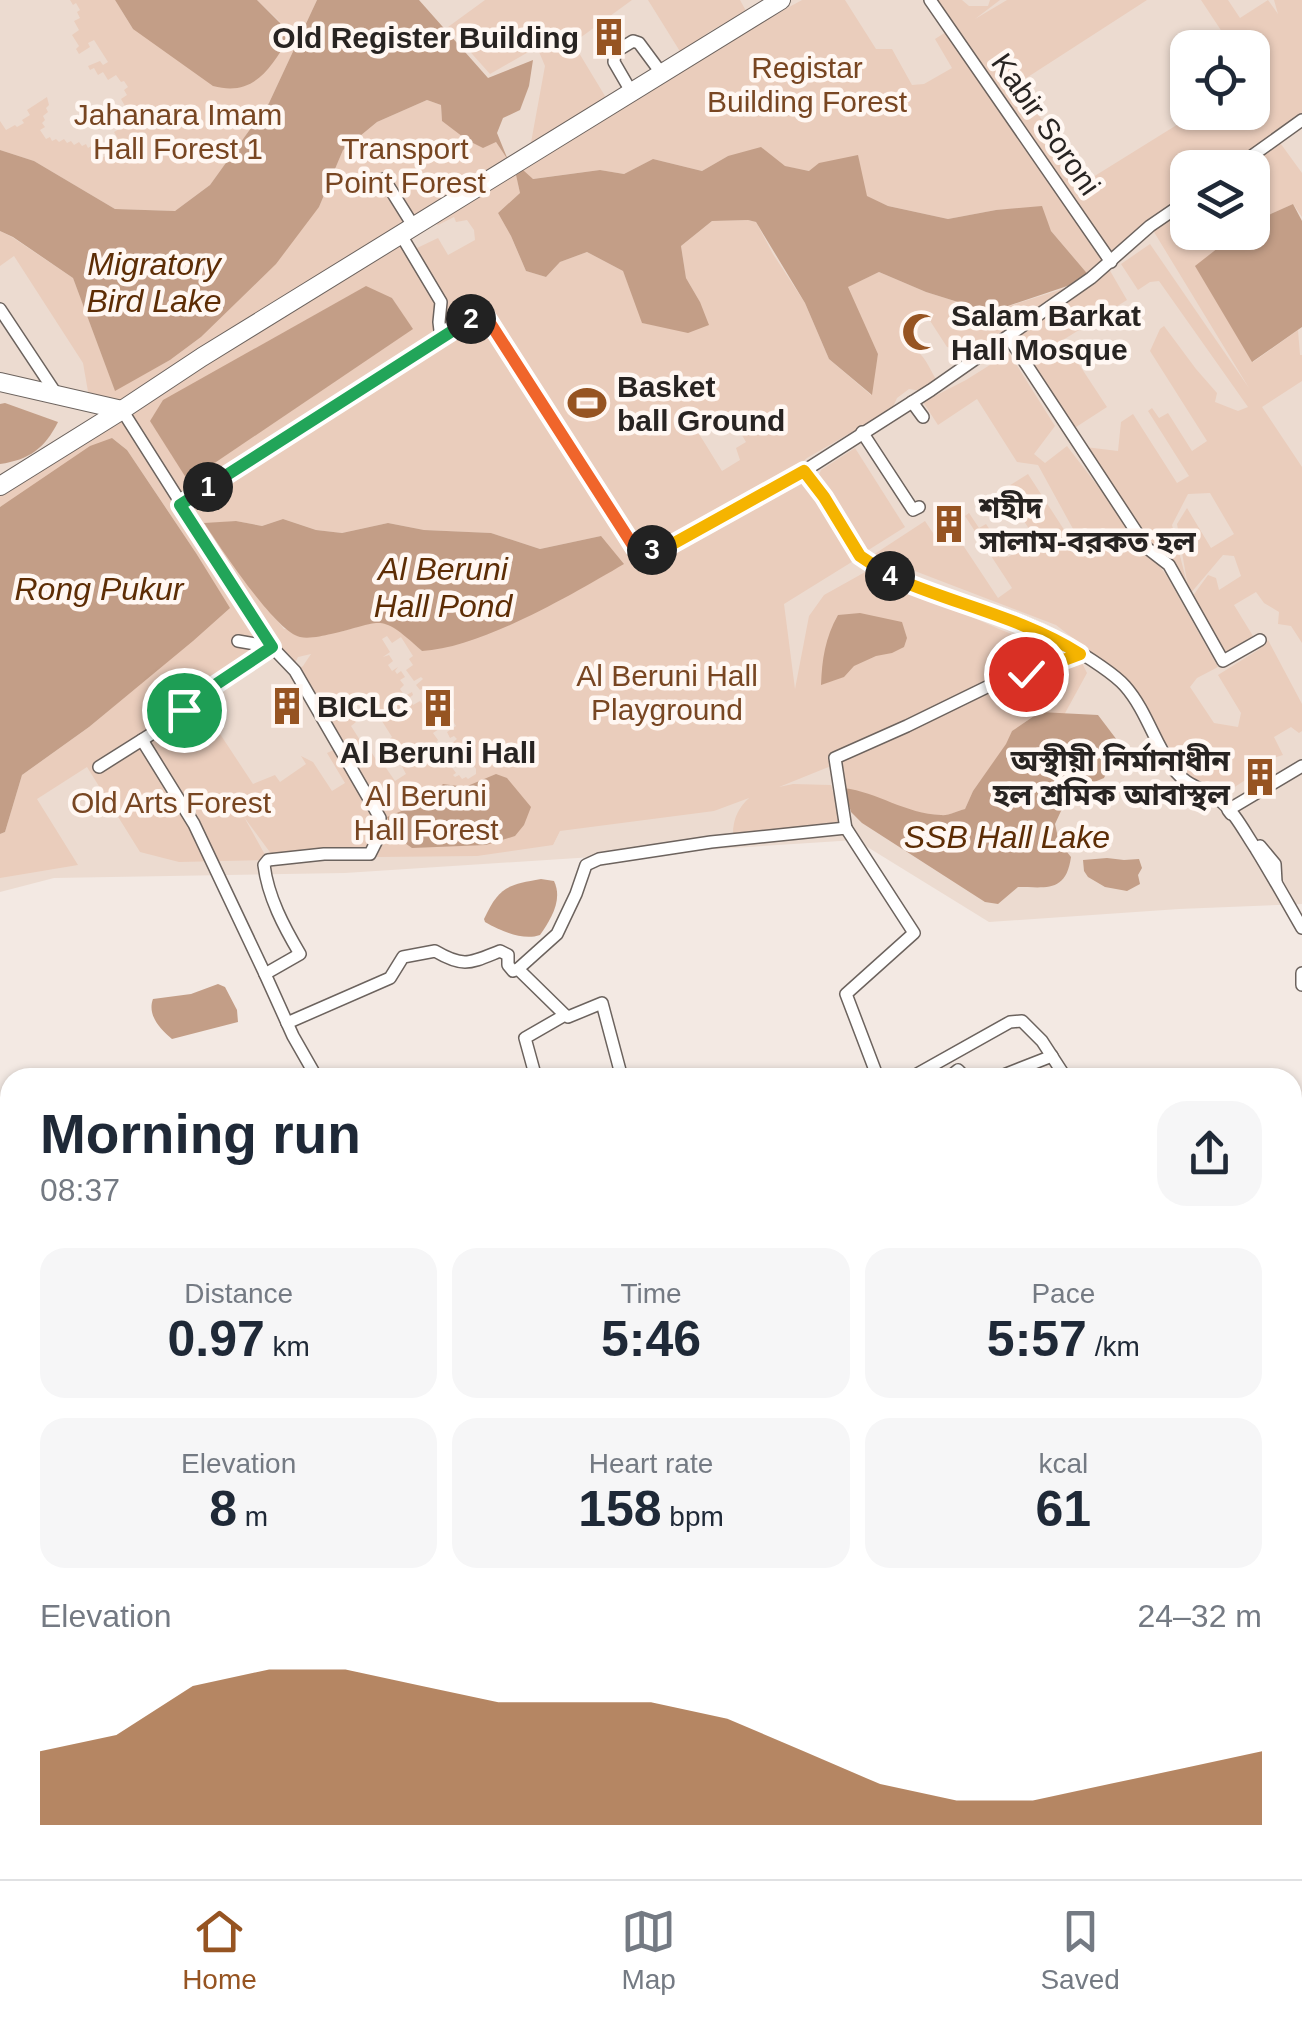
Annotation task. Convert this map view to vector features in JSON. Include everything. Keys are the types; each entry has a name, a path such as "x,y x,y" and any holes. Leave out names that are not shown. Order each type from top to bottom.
{"street":[{"path":"0,486 779,0"},
{"name":"Kabir Soroni","path":"930,0 1110,262"},
{"path":"632,93 614,62 615,52 633,40 645,48 662,74"},
{"path":"1260,150 1302,120"},
{"path":"384,180 441,302 440,339"},
{"path":"180,505 483,312 634,547 660,551 804,471 1009,338 1092,278 1170,212"},
{"path":"0,309 57,395"},
{"path":"1009,338 1147,548 1170,565 1223,661 1260,640"},
{"path":"0,382 122,410 272,647 294,671 380,818 379,836 370,854 324,854 268,860 264,864 283,926 300,954 264,974"},
{"path":"912,402 923,417"},
{"path":"862,432 913,510 919,507"},
{"path":"804,471 860,556 869,563 944,598 989,610 1053,636 1124,685 1177,774 1220,801 1241,826 1302,928"},
{"path":"238,640 272,647"},
{"path":"99,767 180,716 194,699 272,647"},
{"path":"874,1068 846,994 914,933 846,828 835,758 993,684 1080,654"},
{"path":"142,740 194,824 312,1068"},
{"path":"1228,810 1302,766"},
{"path":"287,1023 390,978 403,957 435,951 456,963 474,961 500,950 508,955 513,971 518,970 557,934 586,865 599,858 846,828"},
{"path":"518,970 565,1015"},
{"path":"1302,973 1302,985"},
{"path":"533,1068 525,1038 565,1015 602,1003 619,1068"},
{"path":"928,1068 1010,1022 1022,1022 1042,1041 1060,1068"},
{"path":"1021,1068 1052,1056"}],"shaded area":[{"path":"0,0 1302,0 1302,904 989,922 856,840 345,873 54,878 0,892"}],"green space":[{"name":"Jahanara Imam Hall Forest 1","path":"70,0 115,0 133,29 280,22 257,0 317,0 269,103 210,185 175,211 115,209 34,161 0,150 0,121 6,130 17,127 30,115 27,110 47,97 48,112 42,123 45,127 40,130 46,139 64,139 74,145 79,142 88,148 93,145 102,158 122,146 114,132 121,128 116,120 122,116 119,110 125,106 121,99 127,95 124,90 128,87 116,75 108,80 103,72 98,75 94,68 90,70 88,66 108,62 94,40 79,54 72,35 79,30 74,21 80,18 80,10"},
{"path":"485,0 632,0 573,43 608,101 530,148 545,66 537,47 490,74 448,27"},
{"path":"648,0 740,0 746,11 681,53"},
{"path":"802,0 845,0 876,49 892,49 912,85 924,84 952,68 935,39 946,32 1076,214 931,0 962,0 969,6 988,6 990,0 1000,0 975,19 1007,0 1147,0 1017,84 1085,182 1170,129 1270,130 1270,30 1221,30 1201,0 1228,0 1240,18 1268,0 1278,14 1274,0 1302,0 1302,120 1259,150 1170,150 1170,250 1216,250 1196,266 1253,362 1298,330 1302,381 1262,407 1302,467 1302,643 1291,626 1278,624 1279,612 1264,603 1256,592 1234,605 1253,636 1226,652 1192,597 1208,575 1216,578 1219,590 1241,576 1234,556 1223,555 1190,594 1149,546 1085,447 1118,451 1121,422 1133,414 1177,483 1189,476 1148,411 1152,408 1159,418 1168,413 1192,451 1207,441 1150,351 1164,326 1217,393 1215,402 1238,411 1248,407 1159,281 1138,290 1121,264 1150,244 1249,388 1151,227 1091,278 1051,231 1041,207 948,219 888,206 810,171 728,156 702,171 653,159 624,174 600,170 532,179 516,175 520,193 498,213 526,271 546,277 560,262 587,252 623,271 643,323 688,332 700,302 686,278 681,246 712,221 756,222 805,303 829,359 871,395 878,354 847,287 879,272 990,312 1088,281 958,367 956,349 947,347 925,313 903,327 937,381 922,391 909,389 897,398 892,409 798,466 855,560 784,604 795,689 809,616 824,595 867,571 1081,661 1087,673 1064,715 1040,712 1012,731 965,809 950,814 917,812 844,788 836,764 779,787 831,785 841,819 832,825 733,834 737,813 749,798 714,811 560,831 553,845 477,856 377,857 379,840 370,854 272,855 244,817 268,860 179,862 140,852 87,767 37,799 78,865 0,878 0,834 5,832 22,775 89,727 229,608 127,450 112,438 0,507 0,488 122,410 90,403 83,363 14,256 0,266 0,231 73,278 115,390 170,360 201,337 319,207 343,150 377,122 427,100 441,105 442,121 496,142 508,160 401,235 441,302 441,338 483,308 444,331 443,297 415,249 438,238 448,255 475,240 474,230 467,220 456,222 454,217 438,225 430,221 632,93","holes":["392,298 412,329 188,480 178,463","728,412 746,442 736,448 740,460 722,471 696,429","1210,493 1234,534 1211,548 1187,508 1177,524 1188,587 1172,525 1188,494","283,519 316,530 342,533 388,523 424,530 491,533 540,549 601,536 422,651 395,626 376,621 340,632 284,629 204,524 236,521 262,526","387,636 392,643 401,637 413,656 409,659 413,665 406,670 414,681 423,679 416,685 429,692 437,687 441,694 435,704 438,708 451,704 455,710 449,715 456,726 447,732 450,738 457,739 451,744 460,757 471,754 476,774 468,779 453,775 456,773 451,766 457,761 454,757 451,760 452,754 444,743 438,748 435,744 438,740 433,733 439,729 428,721 432,718 426,708 421,710 424,706 420,701 413,705 409,698 412,692 405,696 400,689 404,685 400,680 405,677 401,671 397,674 398,667 392,671 389,655 383,657 390,652 382,639","272,647 292,669 298,657 311,654 295,671 340,747 327,753 345,783 332,791 313,762 301,756 306,764 280,782 275,775 253,784 199,702","359,695 370,712 375,710 392,737 388,740 406,774 395,781 382,762 379,764 365,748 351,726 356,722 346,704"]},
{"path":"1278,140 1302,173 1302,217 1293,204 1270,214 1270,150 1264,150"},
{"path":"1109,269 1127,300 1063,340 1107,407 1073,429 1013,338"},
{"path":"1009,353 1055,426 1034,454 1045,463 1067,446 1167,576 1218,667 1197,678 1190,687 1214,723 1238,727 1241,713 1218,675 1268,640 1302,704 1302,731 1291,727 1274,737 1283,755 1264,761 1256,773 1224,794 1186,783 1185,769 1109,666 1056,625 873,555 925,521 937,539 953,530 998,598 1012,588 965,516 969,513 979,528 986,524 1008,557 1036,540 1004,489 1028,474 1072,542 1078,538 1038,465 1017,462 977,399 938,425 923,402"},
{"path":"855,448 905,527 862,554 817,479 821,470"}],"water":[{"path":"115,0 257,0 289,38 267,70 250,84 240,88 213,86 133,29"},
{"name":"Migratory Bird Lake","path":"317,0 419,0 488,78 533,60 520,110 503,118 497,133 508,160 496,142 483,148 467,140 442,121 441,105 427,100 377,122 343,150 319,207 276,264 201,337 115,391 73,278 0,231 0,150 34,161 115,209 175,211 210,185 269,103"},
{"path":"761,147 785,166 809,171 819,163 858,155 867,196 888,206 948,219 1042,206 1051,231 1091,278 990,312 879,272 848,287 878,354 872,395 829,359 805,303 756,222 712,221 681,246 686,278 709,325 688,333 642,323 623,271 587,252 560,262 546,277 526,271 498,213 520,193 516,175 523,170 533,179 600,170 624,174 653,159 702,171 728,156"},
{"path":"1293,204 1302,221 1302,327 1252,362 1195,266 1215,250 1270,250 1270,214"},
{"path":"366,286 392,298 413,329 188,481 150,421 163,400"},
{"path":"0,404 58,422 35,451 0,464"},
{"name":"Rong Pukur","path":"112,438 127,450 230,608 89,727 22,775 5,832 0,834 0,507 90,446"},
{"name":"Al Beruni Hall Pond","path":"283,519 316,530 342,533 388,523 424,530 491,533 540,549 601,536 624,564 526,618 446,648 422,651 397,630 380,623 304,638 289,631 263,605 204,523 236,521 262,526"},
{"path":"860,613 902,622 907,638 904,647 854,666 844,677 821,685 825,649 838,615"},
{"name":"SSB Hall Lake","path":"1040,712 1098,715 1120,744 1104,778 1087,785 1061,811 1055,824 1059,842 1071,857 1065,877 1053,886 1018,887 998,904 985,902 851,812 844,788 928,814 947,815 965,809 1012,731"},
{"path":"496,774 507,778 531,807 515,836 486,845 412,848 395,836 387,817 426,801 443,784 465,787"},
{"name":"SSB Hall Lake","path":"1139,859 1140,884 1127,891 1105,887 1088,877 1083,860"},
{"path":"541,879 554,881 557,895 552,916 540,935 519,936 485,922 494,900 505,889"},
{"path":"218,984 225,987 237,1010 238,1022 172,1039 163,1031 152,1011 153,999 191,994"}],"place":[{"name":"Old Register Building","path":"609,37"},
{"name":"Salam Barkat Hall Mosque","path":"921,332"},
{"name":"Basket ball Ground","path":"587,403"},
{"name":"শহীদ সালাম-বরকত হল","path":"949,524"},
{"name":"BICLC","path":"287,706"},
{"name":"Al Beruni Hall","path":"438,708"},
{"name":"অস্থীয়ী নির্মানাধীন হল শ্রমিক আবাস্থল","path":"1260,777"}],"route":[{"path":"184,710 194,699 272,647 180,505 483,312 634,547 660,551 804,471 860,556 869,563 944,598 989,610 1053,636 1080,654 1026,674"}],"park label":[{"name":"Registar Building Forest","path":"807,84"},
{"name":"Transport Point Forest","path":"405,165"},
{"name":"Al Beruni Hall Playground","path":"667,692"},
{"name":"Old Arts Forest","path":"171,802"},
{"name":"Al Beruni Hall Forest","path":"426,812"}]}
